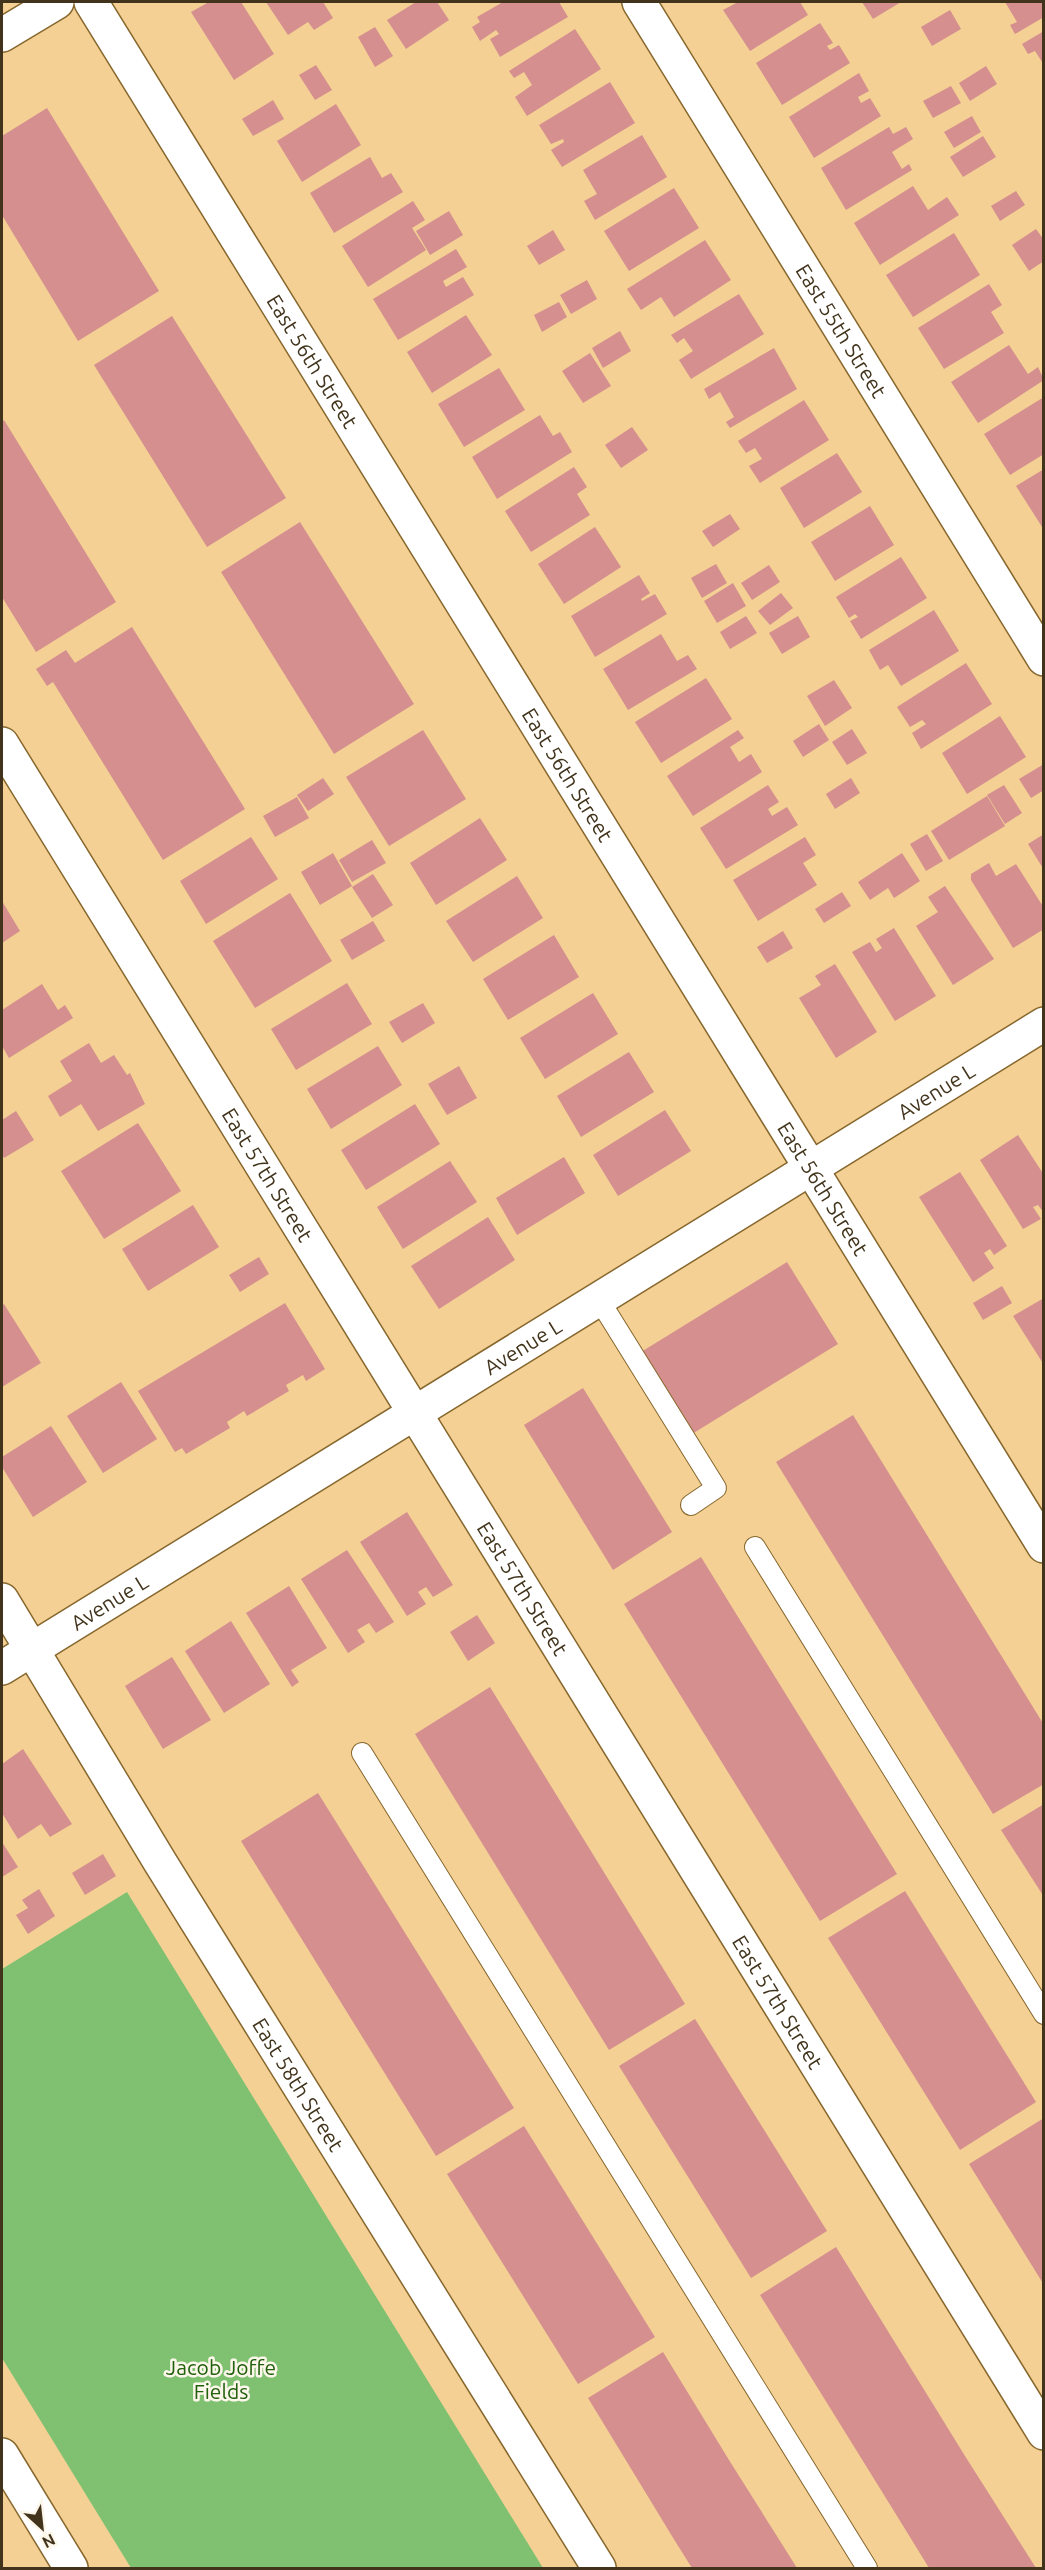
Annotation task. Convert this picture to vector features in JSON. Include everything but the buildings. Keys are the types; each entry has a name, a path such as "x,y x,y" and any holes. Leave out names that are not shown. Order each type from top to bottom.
{"street":[{"path":"2,35 57,2"},
{"name":"East 56th Street","path":"91,2 1044,1546"},
{"name":"East 55th Street","path":"639,2 1044,659"},
{"name":"East 57th Street","path":"2,744 1044,2433"},
{"name":"Avenue L","path":"2,1668 1044,1024"},
{"name":"East 58th Street","path":"2,1600 173,1883 599,2568"},
{"path":"2,2456 71,2568"}],"lane":[{"path":"598,1298 716,1488 691,1505"},
{"path":"755,1547 1044,2014"},
{"path":"362,1754 867,2568"}],"green space":[{"name":"Jacob Joffe Fields","path":"127,1892 543,2568 131,2568 2,2358 2,1969"}]}
